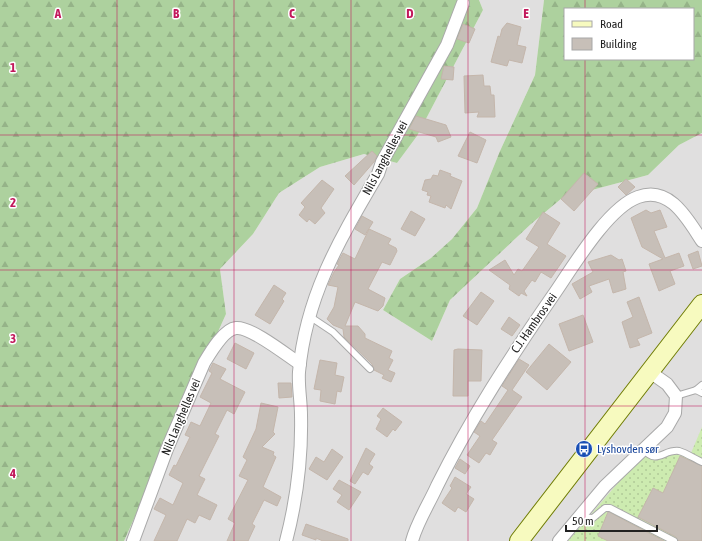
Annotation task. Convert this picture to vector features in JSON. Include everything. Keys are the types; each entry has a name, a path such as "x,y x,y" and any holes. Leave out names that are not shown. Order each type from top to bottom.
{"main road":[{"path":"519,541 702,304"}],"street":[{"name":"Nils Langhelles vei","path":"286,541 300,469 302,414 299,375 309,316 319,286 337,243 378,174 382,162 447,45 464,1"},
{"name":"C.J. Hambros vei","path":"412,541 447,466 484,399 581,255 605,223 639,196 657,196 665,198 680,209 702,241"},
{"name":"Nils Langhelles vei","path":"133,541 167,449 204,363 210,352 228,330 236,328 246,329 300,364"},
{"path":"559,541 605,486 659,437 672,419 676,396 667,384 650,372"}],"lane":[{"path":"309,316 333,332 370,369"},
{"path":"676,396 699,392 702,385"},
{"path":"644,450 649,456 655,457 680,452 702,462"},
{"path":"578,517 592,518 605,508 610,508 674,541"}],"shaded area":[{"path":"479,0 544,0 535,75 500,151 477,208 452,239 431,258 400,279 383,310 432,341 450,300 531,224 562,198 648,175 679,145 702,133 702,541 124,541 226,314 220,269 253,234 279,193 320,167 364,154 397,163 417,136 483,10"}],"green space":[{"path":"0,0 479,0 483,10 417,136 397,163 364,154 320,167 279,193 253,234 220,269 226,314 124,541 0,541"},
{"path":"544,0 702,0 702,133 679,145 648,175 562,198 531,224 450,300 432,341 383,310 400,279 431,258 452,239 477,208 500,151 535,75"},
{"path":"702,427 702,541 568,541 636,462 654,453 679,447 691,453"}],"building":[{"path":"507,23 521,27 517,45 526,47 522,63 509,60 507,66 491,62 498,36 500,37 502,29"},
{"path":"463,24 475,29 469,43 457,39"},
{"path":"444,66 454,67 453,80 441,79"},
{"path":"483,75 484,86 490,86 491,95 494,95 495,117 477,117 479,112 465,113 464,76"},
{"path":"416,116 446,125 451,137 438,142 436,137 409,129"},
{"path":"470,132 486,140 477,163 458,156"},
{"path":"372,151 377,156 374,162 354,185 345,176"},
{"path":"440,170 451,174 450,176 462,181 451,209 446,205 445,208 429,202 431,196 427,195 428,192 422,190 425,180 431,179 433,175 438,176"},
{"path":"584,173 598,184 574,211 561,199"},
{"path":"626,179 635,187 626,195 618,187"},
{"path":"322,180 334,189 321,208 325,213 315,224 309,219 307,222 299,215 305,207 301,203"},
{"path":"646,210 651,213 660,210 667,227 654,231 665,258 679,253 684,266 670,271 675,284 659,291 649,264 663,259 642,247 631,218"},
{"path":"411,211 425,219 415,236 401,229"},
{"path":"543,212 560,223 547,244 566,256 551,278 541,272 535,282 532,280 524,291 527,296 521,293 519,296 509,289 510,285 489,270 505,260 514,275 518,269 522,271 539,247 526,239"},
{"path":"362,216 373,222 365,235 355,229"},
{"path":"369,229 391,239 388,244 396,248 397,251 390,265 382,262 368,289 385,298 383,306 378,311 355,302 345,326 358,326 365,334 365,338 392,351 389,358 393,360 388,370 395,373 391,382 382,378 384,375 374,370 372,364 344,337 343,329 333,325 327,319 334,307 338,287 328,285 339,265 337,264 343,253 355,259"},
{"path":"698,251 702,266 693,269 688,255"},
{"path":"611,255 619,260 622,259 626,271 623,272 626,289 613,293 609,279 589,286 592,292 580,299 572,284 593,272 588,262"},
{"path":"274,285 286,293 282,299 284,301 270,324 255,315"},
{"path":"481,292 494,301 477,325 463,316"},
{"path":"639,297 652,333 637,339 640,345 630,348 622,322 633,317 627,302"},
{"path":"583,315 593,342 569,351 559,324"},
{"path":"509,317 520,325 512,336 501,329"},
{"path":"235,343 254,353 246,369 227,359"},
{"path":"549,344 571,362 547,390 526,372"},
{"path":"454,350 482,350 481,381 468,381 468,396 453,396"},
{"path":"519,359 529,365 512,390 522,397 492,440 497,443 490,455 486,453 479,463 467,455 480,436 474,432 481,421 485,424 508,390 502,386"},
{"path":"320,360 337,363 335,375 344,377 341,392 337,391 335,404 320,401 321,390 314,389"},
{"path":"213,363 226,369 220,379 245,392 234,414 227,410 215,434 219,436 199,476 205,479 197,495 217,505 210,520 199,515 195,523 187,519 177,541 154,541 166,515 154,509 160,498 173,505 183,483 169,475 174,465 176,466 190,437 185,435 191,422 200,426 211,403 200,397 212,373 209,371"},
{"path":"278,383 291,383 292,397 279,398"},
{"path":"261,403 278,407 273,432 275,434 262,447 274,452 273,455 276,457 263,487 281,497 277,506 264,500 252,524 255,526 248,541 227,541 235,523 228,519 248,480 239,476 247,460 243,457 256,429"},
{"path":"383,408 402,422 395,431 393,429 387,437 376,429 381,419 377,416"},
{"path":"366,448 375,454 369,464 373,467 368,475 363,472 355,484 350,481"},
{"path":"332,449 343,457 327,480 309,469 316,457 324,462"},
{"path":"680,456 702,466 702,541 678,541 676,537 638,517 653,488 663,493"},
{"path":"460,459 470,466 465,474 455,468"},
{"path":"455,477 471,487 466,494 474,499 466,512 458,507 455,512 442,503 452,488 450,486"},
{"path":"339,480 361,492 349,510 337,502 342,495 333,489"},
{"path":"608,512 664,541 608,541 598,536"},
{"path":"306,524 348,539 348,541 323,541 302,535"}],"place":[{"name":"Lyshovden sør","path":"584,449"}]}
